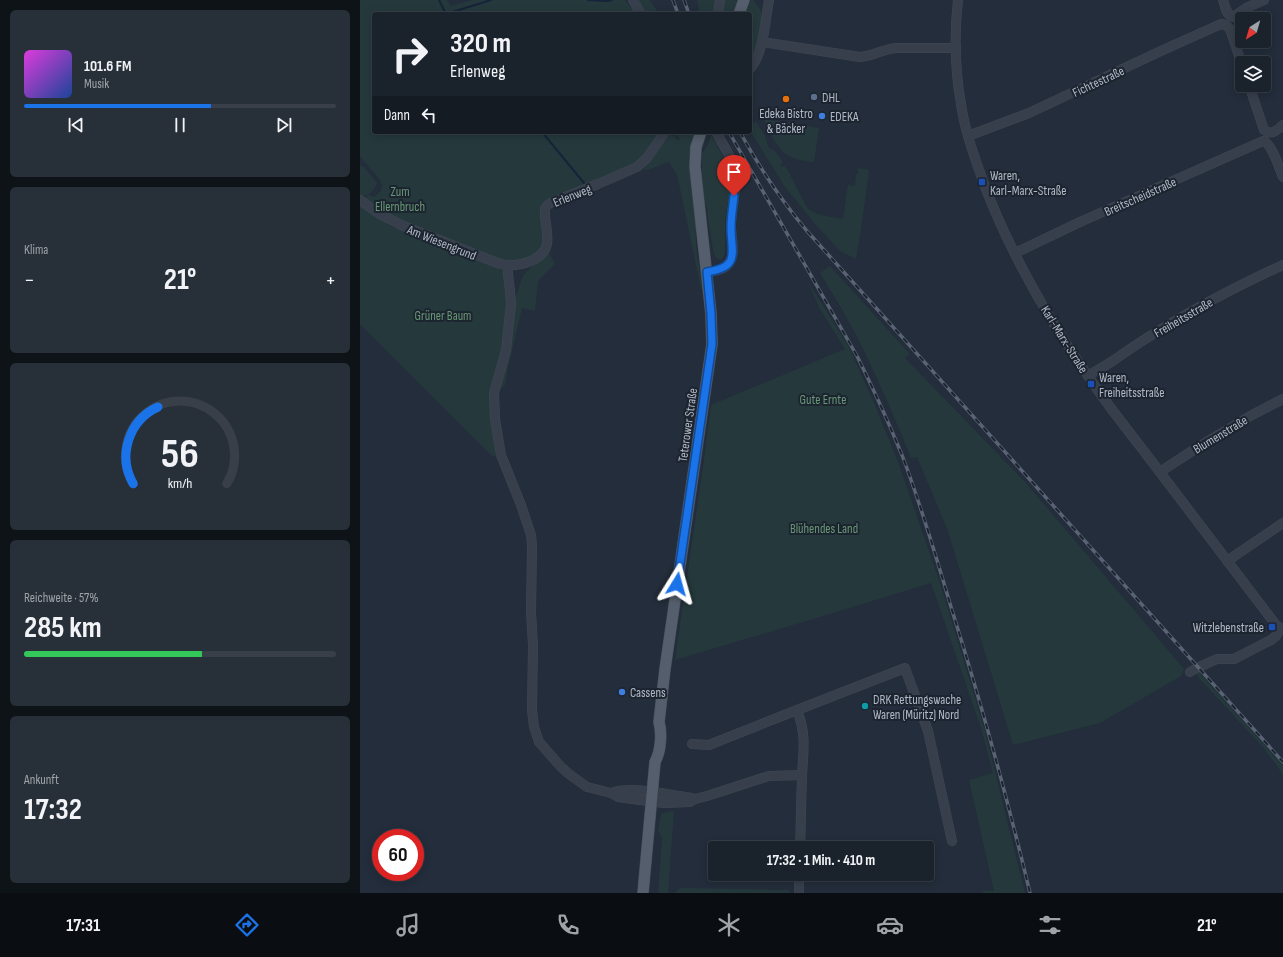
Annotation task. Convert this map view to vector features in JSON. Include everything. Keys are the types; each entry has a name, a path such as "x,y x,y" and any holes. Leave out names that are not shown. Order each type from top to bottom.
{"main road":[{"path":"740,12 744,0"},
{"name":"Teterower Straße","path":"643,893 655,762 659,750 659,722 667,653 711,358 712,330 710,271 695,167 696,147 700,134"}],"street":[{"path":"633,0 640,12"},
{"path":"718,12 720,0"},
{"path":"752,67 762,42 768,0"},
{"name":"Karl-Marx-Straße","path":"959,0 956,48 958,87 961,106 968,136 994,208 1015,253 1035,291 1088,376 1276,625 1282,629"},
{"path":"1223,0 1226,10 1231,16 1236,15 1246,8 1264,0"},
{"name":"Fichtestraße","path":"968,136 1029,113 1221,24 1226,25 1230,29 1239,56"},
{"path":"762,42 860,57 870,56 888,48 956,48"},
{"path":"1251,92 1263,128 1283,177"},
{"name":"Breitscheidstraße","path":"1015,253 1080,222 1261,142 1283,125"},
{"name":"Erlenweg","path":"507,265 524,263 535,259 543,253 547,243 545,209 547,205 637,167 647,158 664,134"},
{"path":"710,271 723,268 729,263 733,250 731,220 736,185 735,167 717,134"},
{"name":"Am Wiesengrund","path":"360,200 378,213 401,225 495,262 507,265"},
{"path":"507,265 511,301 506,350 494,393 495,419 501,455 521,504 531,535 531,613 533,645 532,710 534,727 539,742 561,767 587,787 607,792 618,790 636,790 651,799 689,796 695,799 769,776 802,775"},
{"name":"Freiheitsstraße","path":"1088,376 1140,342 1213,300 1283,265"},
{"name":"Blumenstraße","path":"1160,472 1198,447 1252,415 1283,399"},
{"path":"1227,561 1283,523"},
{"path":"1190,672 1216,660 1234,659 1271,640 1282,629"},
{"path":"692,744 709,745 905,668 928,730 952,841"},
{"path":"797,710 805,744 802,775 800,841"},
{"path":"799,881 799,893"}],"green space":[{"name":"Zum Ellernbruch","path":"360,0 447,0 451,6 473,0 625,0 630,7 635,10 636,12 372,12 372,134 660,134 644,155 631,165 552,198 541,251 523,260 502,262 390,217 364,198 369,195 374,197 381,191 382,186 380,180 360,156"},
{"path":"639,0 650,0 658,12 646,12"},
{"path":"697,0 717,0 715,12 700,12"},
{"path":"722,0 740,0 736,12 721,12"},
{"path":"751,0 753,0 758,6 763,19 763,25 752,59 752,12 746,12"},
{"path":"764,119 819,128 814,162 801,160 784,153 774,139"},
{"path":"756,122 764,134 769,148 774,150 783,162 781,165 782,167 785,166 808,208 817,214 843,219 848,185 855,186 858,168 869,170 856,259 840,251 785,187 752,134 753,123"},
{"path":"676,134 693,134 691,142 697,223 697,256 703,289 701,289 677,174 669,162 643,170 670,135 674,136 678,141 680,139"},
{"path":"711,135 727,164 731,184 725,219 725,251 721,260 716,258 713,250 707,212 708,210 702,182 702,153 709,142"},
{"path":"360,165 365,168 377,183 370,193 360,197"},
{"name":"Grüner Baum","path":"360,204 390,226 495,266 503,272 506,279 507,323 491,394 496,456 492,456 360,324"},
{"path":"547,249 555,264 538,281 535,311 522,308 505,385 496,393 513,304 523,276"},
{"path":"830,266 910,354 905,358 1026,483 1184,669 1181,676 1100,723 1013,745 948,531 917,457 911,458 860,343 844,312 820,273"},
{"name":"Blühendes Land","path":"807,280 849,347 898,462 939,580 984,727 1025,893 981,893 985,891 994,891 969,780 993,773 981,728 931,583 675,660 711,405 845,349 820,309"},
{"path":"1198,671 1283,766 1283,774 1261,745 1198,677"},
{"path":"674,811 668,893 658,893 662,838 658,831 661,814"},
{"path":"680,888 789,890 789,893 675,893"}],"waterway":[{"path":"439,0 445,12"},
{"path":"452,12 491,0"},
{"path":"588,0 612,0"},
{"path":"544,134 584,183"}],"railway":[{"path":"673,0 677,12"},
{"path":"684,0 688,12"},
{"path":"730,134 857,356 902,455 916,493 973,678 1003,785 1030,893"},
{"path":"741,134 771,183 807,231 1283,762"}],"place":[{"name":"DHL","path":"814,97"},
{"name":"Edeka Bistro & Bäcker","path":"786,99"},
{"name":"EDEKA","path":"822,116"},
{"name":"Waren, Karl-Marx-Straße","path":"982,182"},
{"name":"Waren, Freiheitsstraße","path":"1091,384"},
{"name":"Witzlebenstraße","path":"1272,627"},
{"name":"Cassens","path":"622,692"},
{"name":"DRK Rettungswache Waren (Müritz) Nord","path":"865,706"}],"route":[{"path":"677,584 711,358 712,330 707,272 720,270 731,260 733,250 731,220 734,196"}],"park label":[{"name":"Gute Ernte","path":"823,399"}]}
